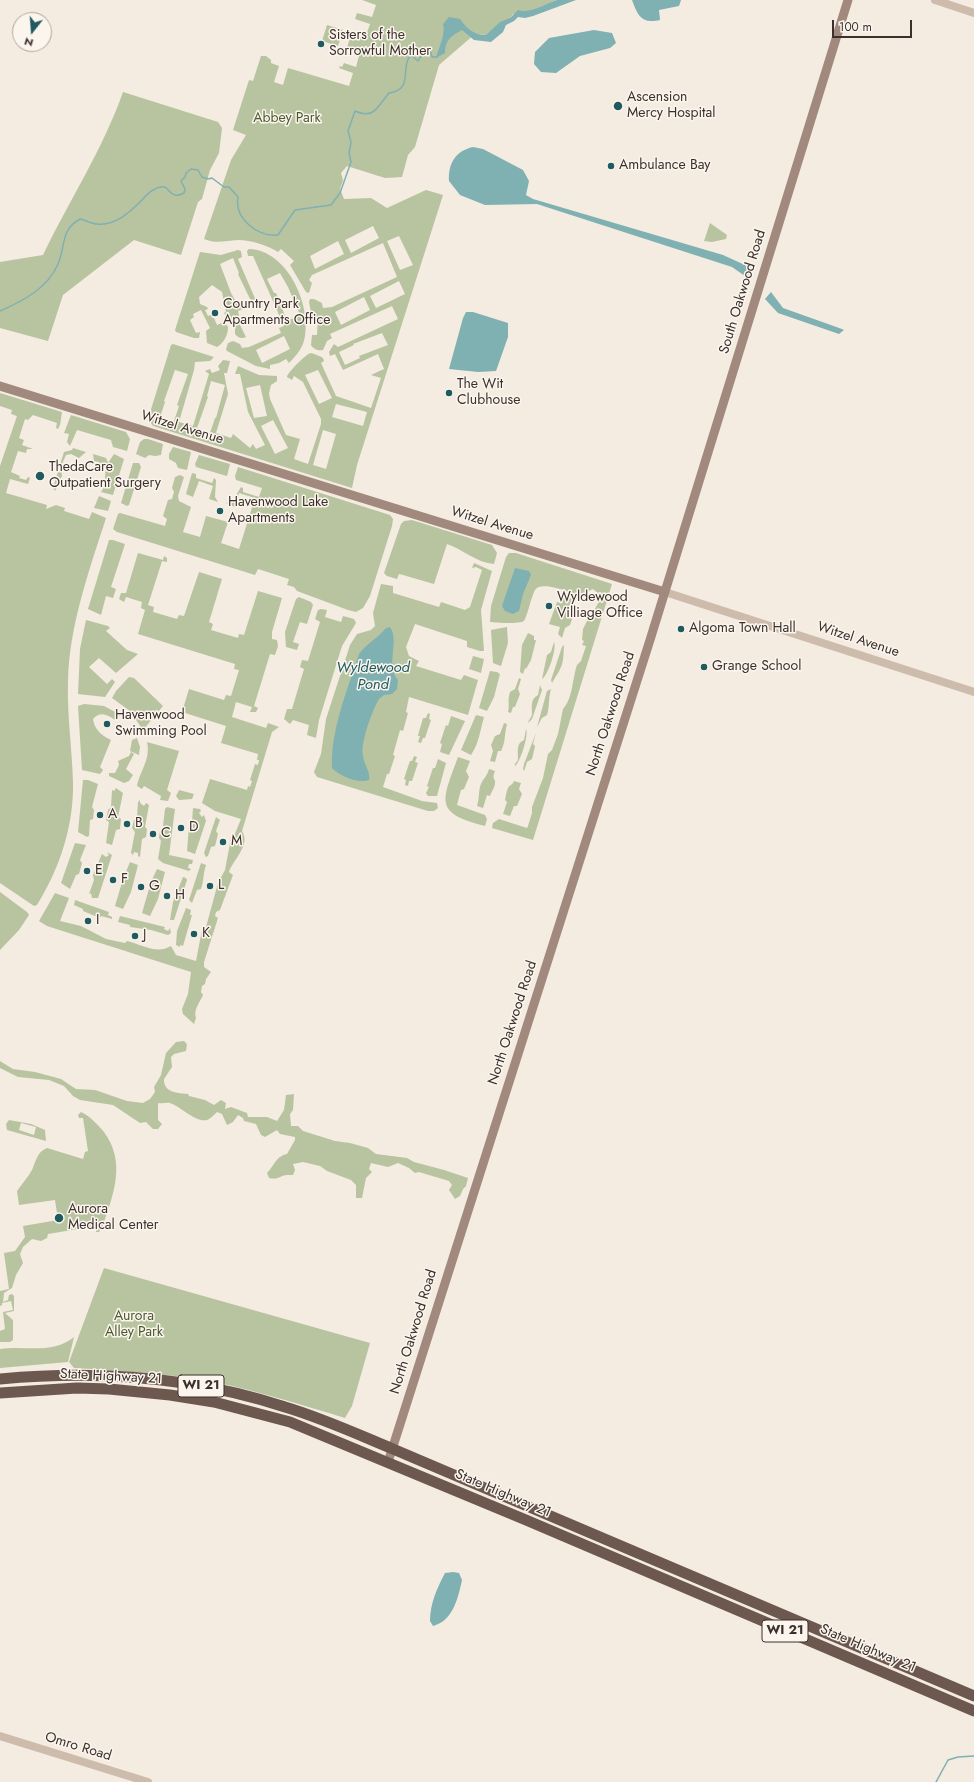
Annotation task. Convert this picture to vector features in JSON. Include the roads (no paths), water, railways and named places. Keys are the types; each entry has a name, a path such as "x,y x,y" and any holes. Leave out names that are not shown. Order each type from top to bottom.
{"highway":[{"name":"State Highway 21","path":"0,1379 36,1376 102,1375 184,1383 284,1406 317,1417 448,1472 974,1696"},
{"name":"State Highway 21","path":"0,1393 77,1388 109,1389 170,1395 214,1402 290,1422 388,1462 974,1711"},
{"path":"324,1435 333,1434 381,1450 392,1449"},
{"path":"388,1462 401,1459 429,1469 448,1472"}],"main road":[{"name":"South Oakwood Road","path":"665,592 848,0"},
{"name":"Witzel Avenue","path":"0,386 665,592"},
{"name":"North Oakwood Road","path":"388,1462 665,592"}],"street":[{"path":"935,0 974,13"},
{"name":"Witzel Avenue","path":"665,592 974,692"},
{"name":"Omro Road","path":"0,1736 148,1782"}],"water":[{"path":"557,0 576,0 533,16 525,18 518,17 506,25 503,32 491,42 474,40 462,30 449,39 446,45 445,53 436,58 443,37 443,24 449,17 460,19 471,31 486,35 500,22 510,18 518,10 533,10"},
{"path":"632,0 681,0 679,6 659,10 660,20 648,21 641,18"},
{"path":"594,30 612,33 616,43 610,48 580,56 556,73 541,72 534,64 535,52 549,38"},
{"path":"473,147 483,149 523,170 529,181 526,195 533,199 723,255 745,265 752,273 745,276 732,267 537,204 485,205 460,195 449,181 451,164 457,155"},
{"path":"771,292 783,308 844,330 839,334 778,313 765,299"},
{"path":"466,312 473,312 508,323 508,337 496,371 478,372 449,369"},
{"path":"515,568 529,571 531,575 523,594 519,611 513,614 505,611 502,606"},
{"name":"Wyldewood Pond","path":"390,627 394,639 392,660 394,674 398,680 397,689 392,694 384,695 379,699 367,727 363,750 369,780 355,780 340,774 332,768 332,754 337,725 359,654 386,628"},
{"path":"445,1573 459,1573 462,1580 454,1608 445,1619 433,1626 430,1621 430,1615 434,1596"}],"waterway":[{"path":"0,311 34,293 48,280 58,264 66,233 74,223 80,219 97,224 110,223 122,217 133,209 150,192 160,187 166,188 175,195 184,193 185,189 181,181 185,177 186,173 191,169 198,170 202,177 208,179 212,178 224,187 229,187 238,197 240,212 249,225 256,230 270,235 278,235 295,210 331,205 340,193 351,162 349,153 351,142 348,131 355,111 367,114 371,113 389,93 401,88 404,84 409,57 412,56 418,61 423,53 427,52 431,53 432,57 437,57"},
{"path":"936,1782 948,1760 958,1757 974,1756"}],"place":[{"name":"Sisters of the Sorrowful Mother","path":"321,44"},
{"name":"Ascension Mercy Hospital","path":"618,106"},
{"name":"Ambulance Bay","path":"611,166"},
{"name":"Country Park Apartments Office","path":"215,313"},
{"name":"The Wit Clubhouse","path":"449,393"},
{"name":"ThedaCare Outpatient Surgery","path":"40,476"},
{"name":"Havenwood Lake Apartments","path":"220,511"},
{"name":"Wyldewood Villiage Office","path":"549,606"},
{"name":"Algoma Town Hall","path":"681,629"},
{"name":"Grange School","path":"704,667"},
{"name":"Havenwood Swimming Pool","path":"107,724"},
{"name":"A","path":"100,815"},
{"name":"B","path":"127,824"},
{"name":"D","path":"181,828"},
{"name":"C","path":"153,834"},
{"name":"M","path":"223,842"},
{"name":"E","path":"87,871"},
{"name":"F","path":"113,880"},
{"name":"L","path":"210,886"},
{"name":"G","path":"141,887"},
{"name":"H","path":"167,896"},
{"name":"I","path":"88,921"},
{"name":"K","path":"194,934"},
{"name":"J","path":"135,936"},
{"name":"Aurora Medical Center","path":"59,1218"}],"park label":[{"name":"Abbey Park","path":"287,119"},
{"name":"Aurora Alley Park","path":"134,1326"}]}
